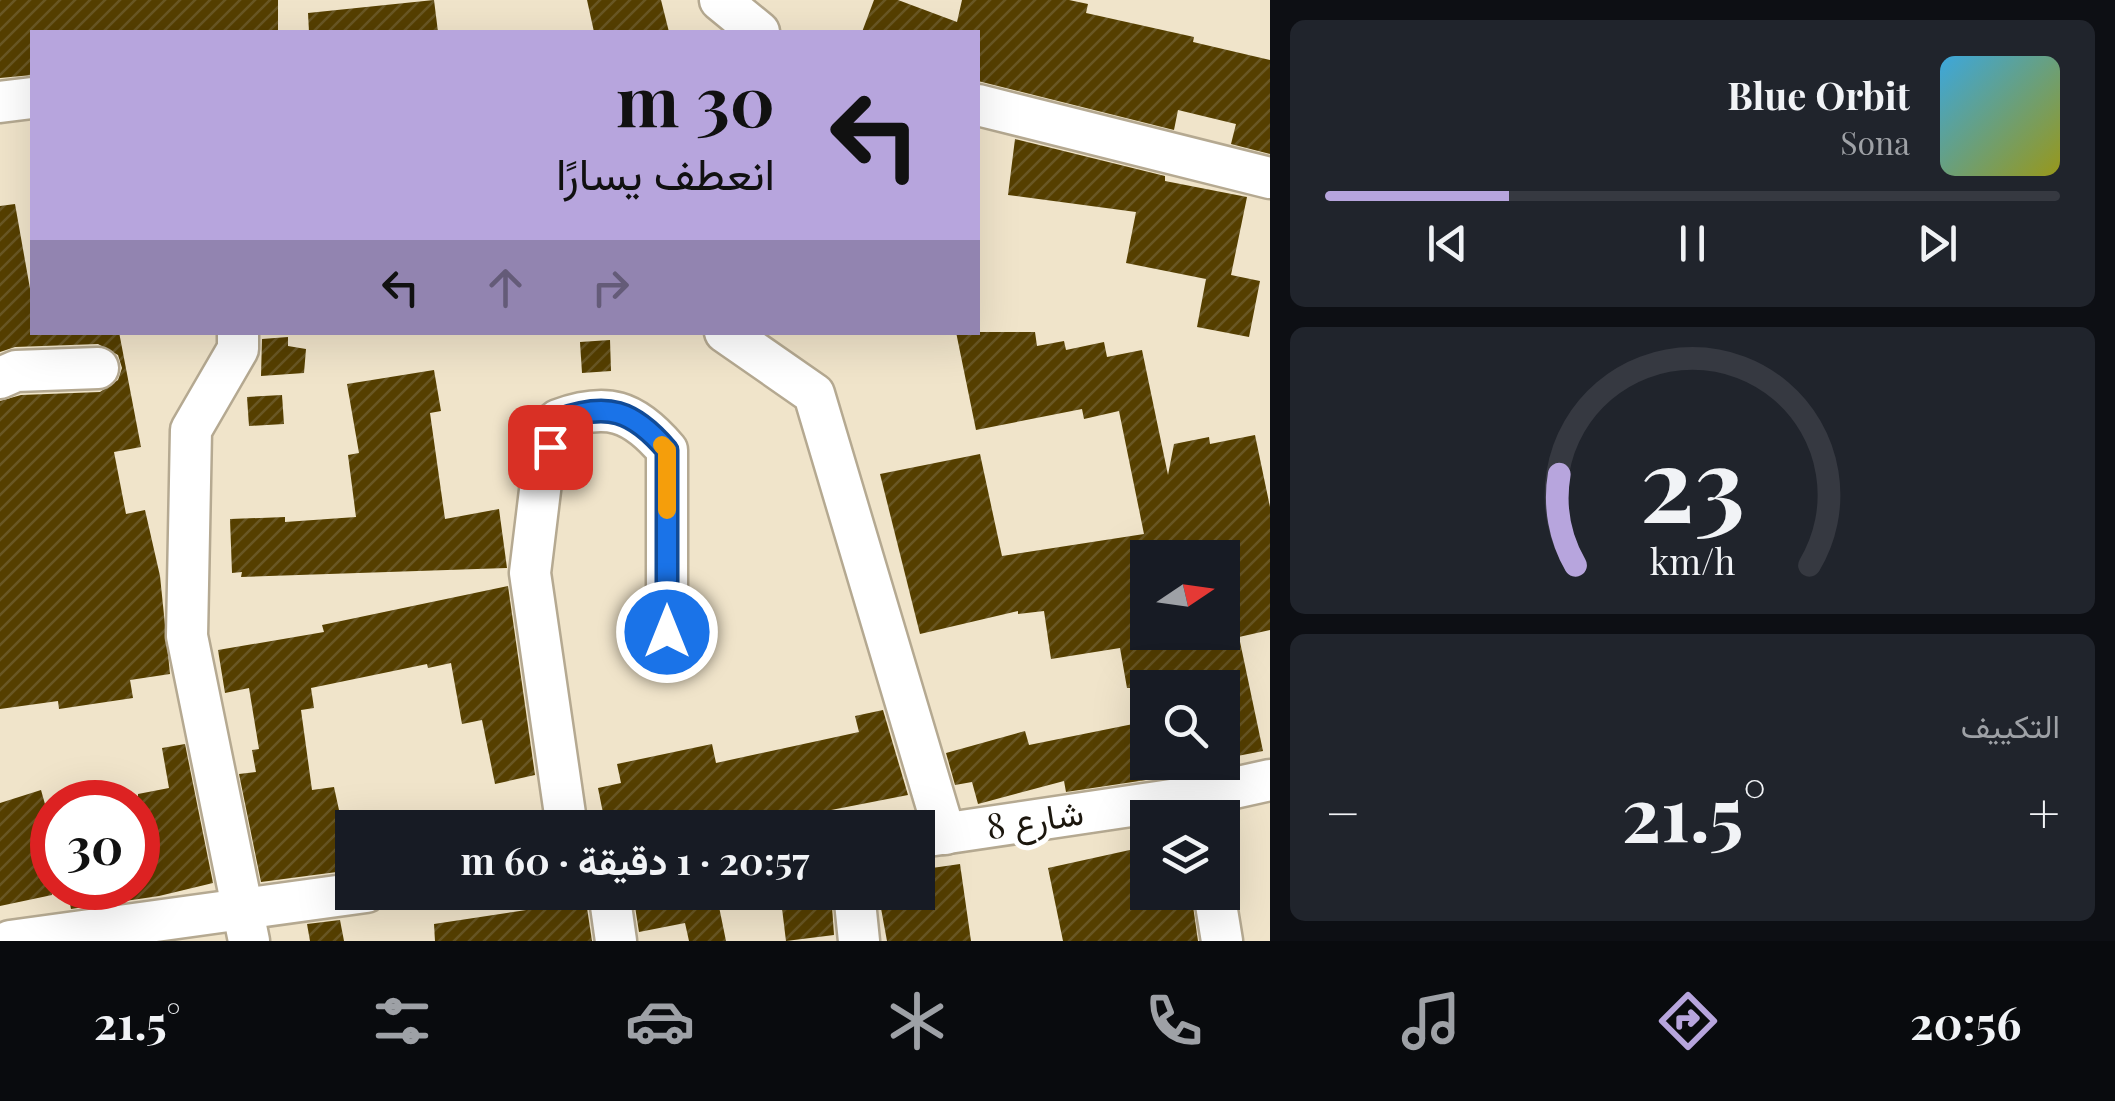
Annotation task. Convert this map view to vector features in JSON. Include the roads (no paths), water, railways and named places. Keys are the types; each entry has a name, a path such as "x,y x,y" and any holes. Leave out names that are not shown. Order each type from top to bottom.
{"street":[{"path":"720,0 757,30"},
{"path":"0,102 30,98"},
{"path":"980,106 1270,178"},
{"path":"238,335 238,349 192,430 187,636 245,924"},
{"path":"729,335 814,394 924,810"},
{"path":"0,378 16,371 98,368"},
{"path":"564,810 530,573 542,474 558,420 591,408 615,410 652,432 667,450 667,632"},
{"name":"شارع 8","path":"1216,800 1270,780"},
{"name":"شارع 8","path":"935,835 1130,814"},
{"path":"10,941 245,924 335,900"},
{"path":"612,910 616,941"},
{"path":"856,910 859,941"},
{"path":"1217,910 1222,941"}]}
